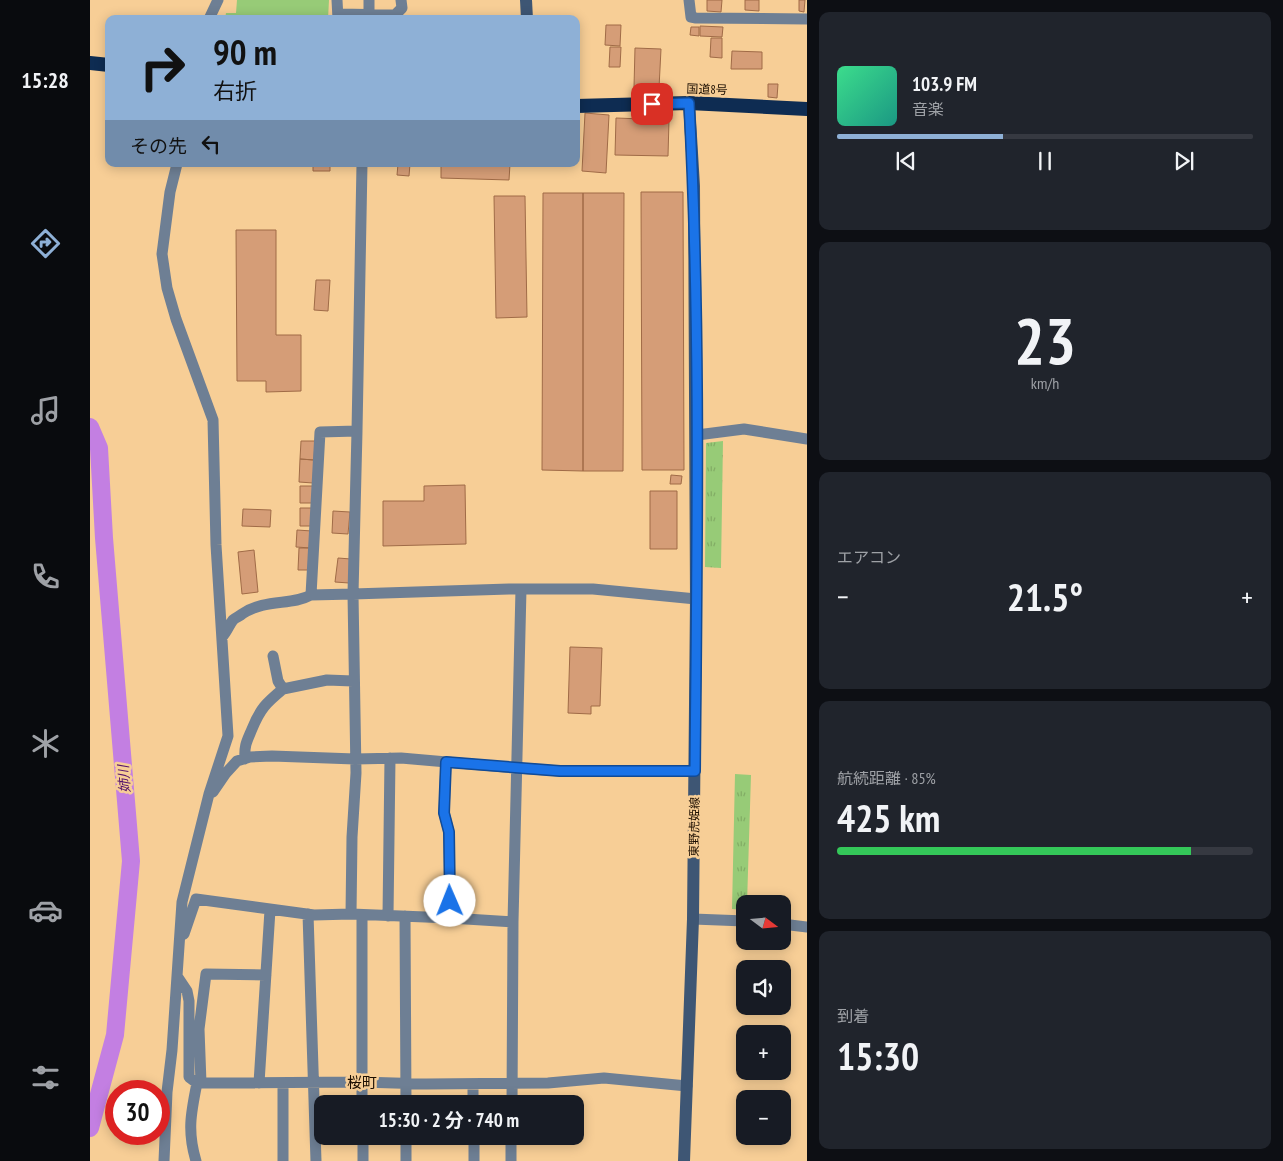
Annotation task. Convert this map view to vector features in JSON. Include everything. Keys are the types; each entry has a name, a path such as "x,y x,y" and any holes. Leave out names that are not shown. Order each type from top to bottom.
{"highway":[{"path":"90,63 105,65"},
{"name":"国道8号","path":"580,106 689,103 807,109"}],"main road":[{"path":"526,0 526,15"},
{"name":"東野虎姫線","path":"684,1161 693,919 697,435 694,186 689,103"}],"street":[{"path":"209,0 209,15"},
{"path":"211,15 218,0"},
{"path":"337,0 338,15"},
{"path":"369,0 369,15 395,15 402,8 401,0"},
{"path":"689,0 690,16 696,18 807,19"},
{"path":"168,1080 182,902 208,800 228,736 216,545 213,420 176,319 162,254 170,192 176,167"},
{"path":"362,167 353,594 356,773 352,837 356,914 363,969 362,1095"},
{"path":"697,435 744,430 807,439"},
{"path":"311,595 320,432 357,431"},
{"path":"222,637 229,629 233,620 248,610 265,603 305,598 311,595 521,589 593,589 696,599"},
{"path":"512,1095 513,922 521,589"},
{"path":"273,656 278,681 283,689"},
{"path":"245,759 244,747 257,715 283,689 327,680 353,681"},
{"path":"208,800 226,773 237,761 280,756 355,760 390,758 560,771 695,771"},
{"path":"388,916 390,758"},
{"path":"446,762 444,813 449,832 450,918"},
{"path":"179,949 196,899 308,914 356,914 513,922"},
{"path":"259,1083 270,910"},
{"path":"308,914 316,1161"},
{"path":"405,916 406,1095"},
{"path":"693,919 736,921"},
{"path":"791,925 807,927"},
{"path":"196,1161 191,1144 190,1119 199,1083 199,1029 206,974 266,975"},
{"path":"177,976 187,992 190,1020 189,1077 199,1083 362,1082 473,1084 548,1083 604,1078 687,1086"},
{"path":"283,1083 283,1161"},
{"path":"473,1084 474,1095"},
{"path":"164,1161 165,1145"},
{"path":"166,1145 173,1161"},
{"path":"363,1145 363,1161"},
{"path":"406,1145 406,1161"},
{"path":"474,1145 474,1161"},
{"path":"511,1145 511,1161"}],"green space":[{"path":"237,0 329,0 328,15 226,15 226,13 236,13"},
{"path":"723,441 721,568 705,567 706,443"},
{"path":"735,774 751,775 747,895 736,895 736,909 732,909"}],"building":[{"path":"707,0 722,0 721,12 707,11"},
{"path":"745,0 759,0 759,11 745,10"},
{"path":"799,0 805,0 804,12 799,11"},
{"path":"606,25 621,25 620,46 605,45"},
{"path":"700,26 723,27 722,37 700,36"},
{"path":"691,27 699,27 699,36 690,35"},
{"path":"711,38 722,38 722,58 710,57"},
{"path":"610,47 621,47 620,67 609,67"},
{"path":"635,48 661,49 659,88 634,87"},
{"path":"732,51 762,52 762,69 731,69"},
{"path":"768,84 778,84 777,98 768,97"},
{"path":"585,113 609,115 606,173 582,171"},
{"path":"616,118 669,120 668,156 615,155"},
{"path":"313,167 330,167 330,171 313,171"},
{"path":"398,167 410,167 409,176 397,175"},
{"path":"441,167 510,167 509,180 441,178"},
{"path":"641,192 683,192 684,470 642,470"},
{"path":"543,193 583,193 583,471 542,470"},
{"path":"583,193 624,193 623,471 583,471"},
{"path":"494,196 525,196 527,317 496,318"},
{"path":"236,230 276,230 276,335 301,335 301,391 266,392 266,381 237,381"},
{"path":"316,280 330,280 328,311 314,310"},
{"path":"301,441 315,441 314,460 300,459"},
{"path":"300,459 314,460 313,483 299,482"},
{"path":"671,475 682,476 681,484 670,484"},
{"path":"465,485 466,544 383,546 383,501 424,501 424,486"},
{"path":"300,486 314,486 314,503 300,503"},
{"path":"650,491 677,491 677,549 650,549"},
{"path":"300,508 314,508 315,526 300,526"},
{"path":"243,509 271,510 270,527 242,526"},
{"path":"333,511 350,512 348,534 332,533"},
{"path":"297,530 312,531 311,548 296,547"},
{"path":"299,548 311,548 310,570 298,570"},
{"path":"254,550 258,592 242,594 238,552"},
{"path":"338,558 351,559 349,583 335,582"},
{"path":"570,647 602,648 600,706 591,706 591,714 568,713"}],"waterway":[{"name":"姉川","path":"90,427 99,448 104,538 131,861 115,1035 90,1128"}],"district":[{"name":"桜町","path":"362,1082"}],"route":[{"path":"450,901 449,832 444,813 446,762 560,771 695,771 696,416 694,186 689,103 652,104"}]}
